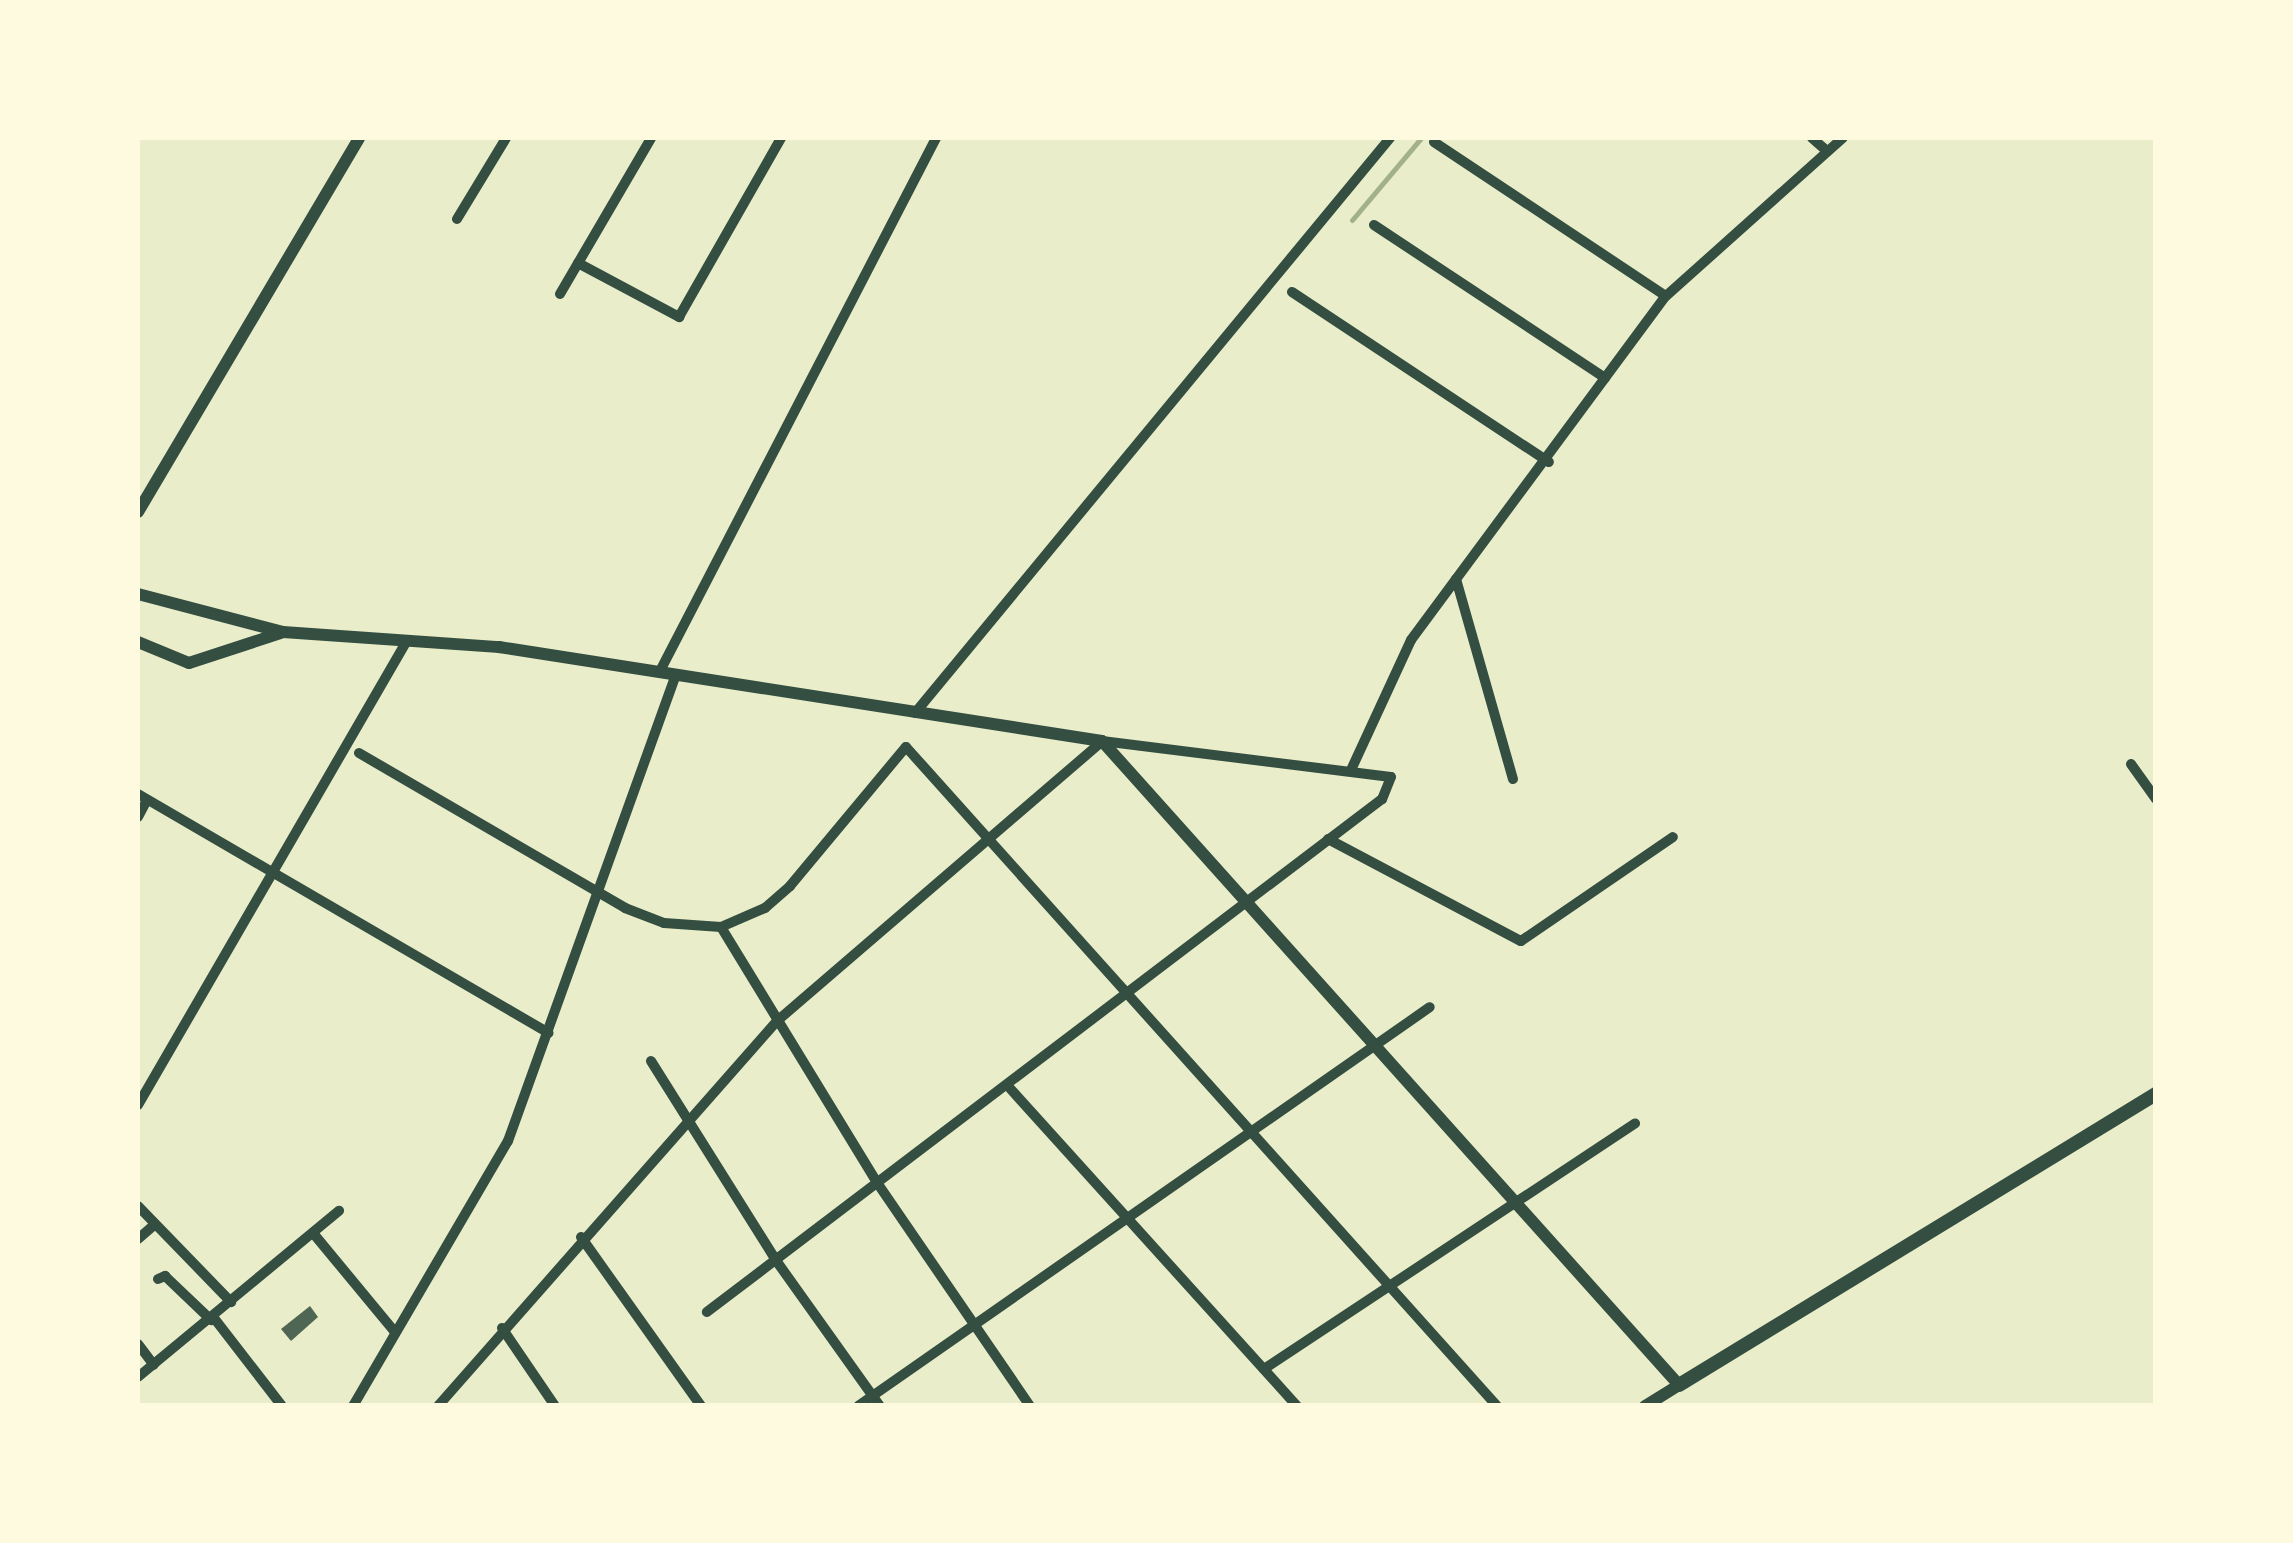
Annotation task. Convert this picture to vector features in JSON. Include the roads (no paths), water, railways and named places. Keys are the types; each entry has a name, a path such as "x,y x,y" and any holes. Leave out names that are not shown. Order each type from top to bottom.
{"main road":[{"path":"1679,1385 2156,1094"}],"street":[{"path":"457,219 506,138"},
{"path":"560,294 651,138"},
{"path":"578,262 679,317 781,138"},
{"path":"660,672 936,138"},
{"path":"915,713 1390,138"},
{"path":"1812,138 1828,151"},
{"path":"1351,770 1411,640 1549,462 1666,296 1843,138"},
{"path":"138,512 355,139"},
{"path":"1434,142 1666,296"},
{"path":"1374,225 1605,378"},
{"path":"1292,292 1549,462"},
{"path":"1456,579 1512,778"},
{"path":"138,594 283,632 405,644 499,647 1102,741 1390,777 1382,799 707,1312"},
{"path":"138,642 189,663 283,632"},
{"path":"138,1105 405,644"},
{"path":"353,1406 508,1141 676,675"},
{"path":"438,1406 685,1118 777,1020 1102,741"},
{"path":"1102,741 1679,1385 1645,1406"},
{"path":"359,753 625,908 664,923 720,928 765,908 790,886 906,747 1497,1406"},
{"path":"2131,764 2156,799"},
{"path":"138,816 142,797 548,1033"},
{"path":"1328,839 1521,940 1673,837"},
{"path":"720,928 878,1184 1030,1406"},
{"path":"858,1406 876,1401 1128,1216 1430,1007"},
{"path":"651,1062 776,1259 876,1401"},
{"path":"1008,1085 1296,1406"},
{"path":"1264,1369 1387,1283 1635,1122"},
{"path":"138,1206 153,1226 231,1302"},
{"path":"138,1377 338,1211"},
{"path":"138,1239 153,1226"},
{"path":"313,1233 395,1332"},
{"path":"581,1237 700,1406"},
{"path":"158,1279 165,1276 212,1319 277,1403"},
{"path":"502,1328 555,1406"},
{"path":"138,1344 154,1365"}],"waterway":[{"path":"1352,220 1421,138"}]}
